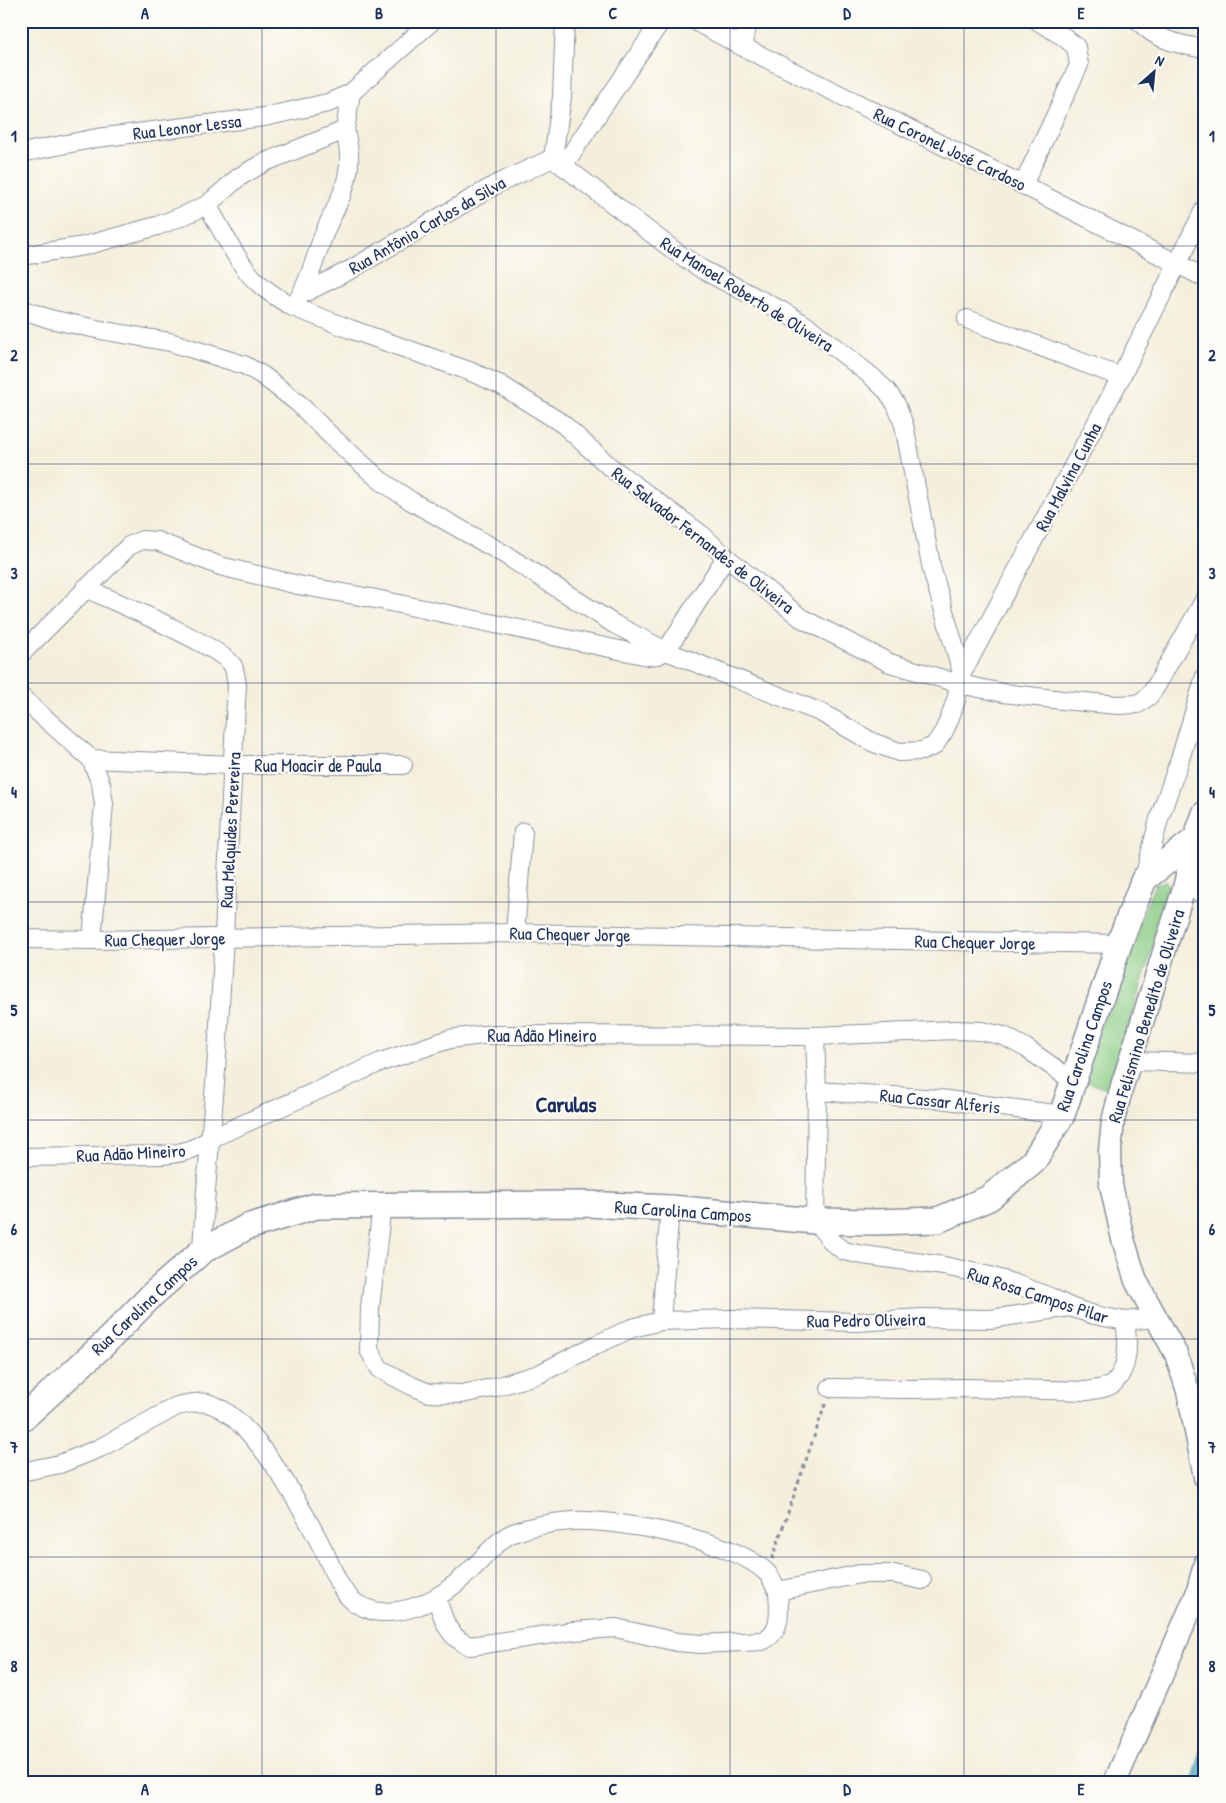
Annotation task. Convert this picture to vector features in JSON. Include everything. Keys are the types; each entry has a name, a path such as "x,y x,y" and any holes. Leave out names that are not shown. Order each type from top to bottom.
{"main road":[{"path":"1144,879 1196,839 1205,814"},
{"name":"Rua Carolina Campos","path":"21,1420 104,1344 153,1294 202,1251 247,1227 316,1206 586,1204 670,1208 815,1221 876,1222 938,1220 989,1198 1033,1162 1062,1115 1119,944 1144,879"}],"street":[{"name":"Rua Leonor Lessa","path":"21,153 98,138 264,117 328,103 351,93 432,21"},
{"path":"558,162 565,21"},
{"path":"558,162 661,21"},
{"name":"Rua Coronel José Cardoso","path":"695,21 743,47 1023,185 1205,278"},
{"path":"743,47 748,21"},
{"path":"1023,185 1080,65 1076,47 1064,36 1038,21"},
{"path":"1139,21 1147,30 1167,41 1205,49"},
{"path":"298,301 326,230 344,191 349,171 349,151 345,130 351,93"},
{"path":"21,256 84,246 157,226 207,205 239,177 263,163 345,130"},
{"name":"Rua Antônio Carlos da Silva","path":"298,301 495,185 558,162"},
{"name":"Rua Manoel Roberto de Oliveira","path":"558,162 676,252 703,270 775,307 810,328 870,375 887,391 896,404 904,425 932,570 961,678"},
{"name":"Rua Salvador Fernandes de Oliveira","path":"207,205 240,261 253,279 270,294 298,301 350,329 460,368 501,385 563,424 609,466 702,535 801,618 890,663 961,678 1003,693 1118,705 1138,704 1149,696 1156,686 1205,599"},
{"name":"Rua Malvina Cunha","path":"666,651 822,713 872,742 899,752 922,751 934,746 949,720 961,678 1121,377 1205,208"},
{"path":"21,309 50,319 170,342 244,365 262,375 298,404 380,480 411,501 504,554 614,624 666,651"},
{"path":"967,319 1121,377"},
{"path":"21,654 129,546 142,540 157,541 220,566 298,585 380,600 648,656 658,655 666,651 726,557"},
{"name":"Rua Melquides Perereira","path":"85,588 198,641 226,658 233,666 237,685 225,938 212,1138 205,1189 202,1251"},
{"path":"1144,879 1159,819 1180,759 1205,676"},
{"path":"21,697 91,759 100,784 104,804 92,940"},
{"name":"Rua Moacir de Paula","path":"91,759 233,765 403,765"},
{"path":"515,933 522,832"},
{"name":"Rua Felismino Benedito de Oliveira","path":"1196,839 1194,891 1122,1086 1113,1120 1110,1150 1111,1184 1123,1239 1136,1281 1176,1354 1188,1391 1205,1477"},
{"name":"Rua Chequer Jorge","path":"21,938 92,940 515,933 1119,944"},
{"name":"Rua Adão Mineiro","path":"21,1157 177,1154 194,1150 212,1138 382,1062 450,1039 482,1035 815,1036 955,1030 981,1031 1004,1036 1026,1048 1073,1081"},
{"path":"815,1036 817,1091 815,1221"},
{"path":"1130,1062 1205,1063"},
{"name":"Rua Cassar Alferis","path":"817,1091 940,1099 1062,1115"},
{"name":"Rua Pedro Oliveira","path":"382,1205 370,1308 369,1350 380,1369 412,1386 429,1392 461,1394 492,1388 539,1374 624,1332 643,1324 661,1321 731,1319 856,1322 922,1318 990,1319 1070,1307"},
{"path":"661,1321 670,1208"},
{"name":"Rua Rosa Campos Pilar","path":"815,1221 833,1243 844,1250 863,1255 944,1266 990,1276 1094,1315 1125,1321 1155,1318"},
{"path":"830,1388 910,1390 965,1388 1087,1391 1105,1388 1114,1383 1123,1368 1128,1338 1125,1321"},
{"path":"21,1472 60,1464 100,1448 177,1406 191,1403 208,1403 231,1414 272,1461 298,1502 324,1550 340,1586 354,1602 378,1612 396,1612 437,1599 458,1583 488,1552 512,1533 551,1523 574,1521 635,1525 686,1536 733,1553 768,1574 778,1591 780,1615 778,1624 768,1638 762,1641 718,1644 677,1642 616,1628 574,1630 470,1646 452,1636 446,1626 437,1599"},
{"path":"1115,1782 1197,1594 1205,1564"},
{"path":"778,1591 860,1574 894,1574 922,1580"}],"path":[{"path":"768,1574 830,1388"}],"green space":[{"path":"1166,881 1170,889 1108,1089 1082,1081 1116,982 1155,884"}],"water":[{"path":"1205,1742 1205,1782 1192,1782 1203,1744"}],"district":[{"name":"Carulas","path":"566,1104"}]}
